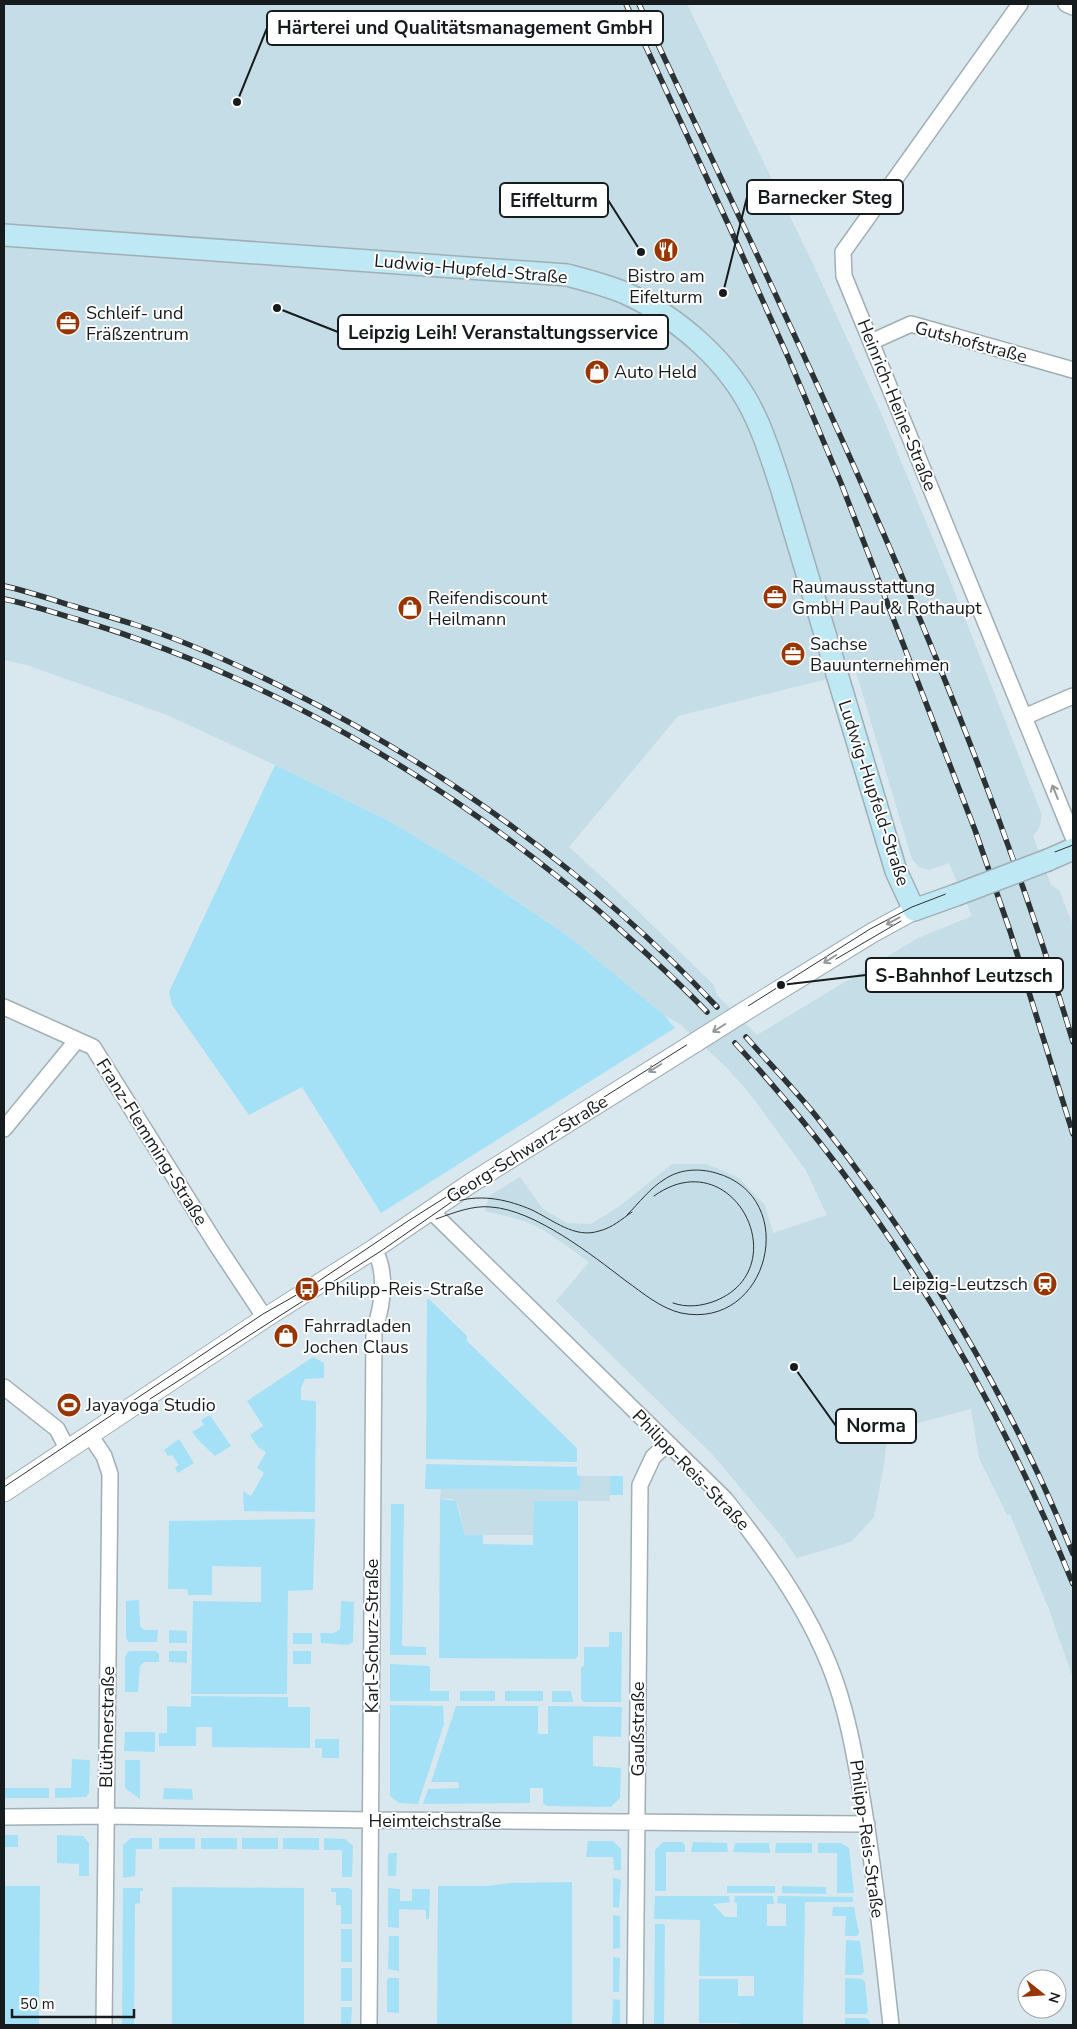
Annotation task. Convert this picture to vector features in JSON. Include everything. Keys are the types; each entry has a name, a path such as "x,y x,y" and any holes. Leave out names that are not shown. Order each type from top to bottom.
{"main road":[{"name":"Ludwig-Hupfeld-Straße","path":"4,235 567,275 624,293 654,308 676,322 708,350 723,367 754,414 781,487 896,871 914,910"},
{"name":"Georg-Schwarz-Straße","path":"914,910 1073,849"}],"street":[{"name":"Heinrich-Heine-Straße","path":"1020,4 844,252 844,276 1073,837"},
{"path":"1066,4 1073,7"},
{"name":"Gutshofstraße","path":"871,342 911,324 1073,370"},
{"path":"1024,717 1073,696"},
{"name":"Georg-Schwarz-Straße","path":"4,1492 502,1164 742,1013 872,933 914,910"},
{"name":"Franz-Flemming-Straße","path":"4,1007 93,1047 216,1244 266,1318"},
{"path":"4,1129 77,1040"},
{"name":"Philipp-Reis-Straße","path":"431,1211 725,1499 762,1545 789,1588 813,1631 836,1685 849,1729 867,1824 892,2025"},
{"name":"Karl-Schurz-Straße","path":"369,2025 374,1332 383,1282 380,1261 374,1249"},
{"path":"4,1387 57,1429 68,1450"},
{"name":"Blüthnerstraße","path":"90,1435 104,1456 110,1474 104,2025"},
{"name":"Gaußstraße","path":"635,2025 640,1485 652,1457 668,1443"},
{"name":"Heimteichstraße","path":"4,1817 106,1816 867,1824"}],"shaded area":[{"path":"4,4 687,4 814,266 881,413 948,575 1042,815 1039,828 1033,836 1051,885 1059,890 1073,925 1073,1678 1048,1607 1010,1514 1007,1515 979,1458 971,1409 888,1431 884,1465 874,1517 851,1542 797,1558 782,1537 712,1454 556,1301 589,1262 538,1227 521,1220 485,1211 489,1196 520,1177 543,1209 567,1223 591,1224 620,1206 672,1164 707,1164 739,1178 765,1205 773,1233 827,1215 805,1169 750,1094 727,1068 680,1024 665,1016 572,939 474,872 389,821 167,715 27,665 4,660","holes":["856,672 912,859 919,867 929,870 949,863 972,916 918,938 757,1035 717,995 714,985 569,847 678,716"]},
{"path":"275,765 389,821 474,872 572,939 665,1016 675,1028 381,1213 302,1087 249,1115 172,1005 169,992"},
{"path":"427,1299 467,1336 467,1341 577,1448 577,1462 426,1459"},
{"path":"313,1357 324,1363 324,1378 305,1379 301,1388 301,1400 315,1401 316,1403 315,1512 244,1511 243,1491 251,1496 264,1473 257,1468 266,1452 258,1447 250,1435 263,1426 247,1401"},
{"path":"210,1415 231,1446 215,1456 192,1432 204,1425 201,1420"},
{"path":"179,1439 194,1463 178,1473 175,1468 179,1465 172,1455 168,1456 164,1450"},
{"path":"426,1464 577,1467 577,1475 580,1476 580,1490 425,1489"},
{"path":"580,1476 610,1476 610,1501 534,1501 534,1535 465,1535 458,1505 453,1499 440,1499 441,1489 579,1490"},
{"path":"610,1476 623,1476 623,1495 610,1495"},
{"path":"440,1499 456,1501 465,1535 483,1535 483,1544 533,1545 534,1501 578,1501 578,1656 575,1659 439,1658"},
{"path":"391,1504 404,1504 402,1646 426,1647 426,1655 390,1655"},
{"path":"315,1519 313,1590 288,1591 287,1694 191,1694 193,1601 261,1602 261,1567 212,1566 212,1595 188,1595 187,1589 168,1589 169,1521"},
{"path":"139,1600 140,1626 144,1630 158,1630 157,1642 129,1642 126,1638 126,1601"},
{"path":"341,1601 354,1602 353,1642 348,1645 321,1643 320,1633 334,1633 340,1629"},
{"path":"169,1630 187,1631 187,1643 169,1643"},
{"path":"609,1632 622,1632 621,1702 584,1702 581,1699 581,1667 584,1666 584,1647 609,1647"},
{"path":"293,1633 312,1633 312,1644 293,1644"},
{"path":"129,1651 156,1651 159,1654 159,1662 144,1662 140,1666 138,1692 125,1692 125,1657"},
{"path":"169,1651 187,1651 187,1663 169,1662"},
{"path":"293,1651 311,1651 311,1664 293,1664"},
{"path":"390,1664 430,1666 430,1691 449,1691 449,1701 390,1701"},
{"path":"460,1691 495,1691 495,1701 460,1701"},
{"path":"505,1691 543,1691 543,1701 505,1701"},
{"path":"552,1691 571,1691 573,1702 552,1702"},
{"path":"191,1696 288,1697 288,1707 310,1707 310,1748 212,1747 212,1727 196,1727 196,1746 159,1746 159,1733 167,1733 167,1706 191,1707"},
{"path":"390,1705 443,1706 444,1724 418,1804 399,1803 390,1796"},
{"path":"456,1706 538,1706 538,1734 548,1734 548,1706 622,1707 621,1737 593,1736 593,1766 621,1768 620,1798 611,1807 547,1806 543,1803 543,1788 530,1788 530,1803 423,1804 428,1789 459,1788 458,1782 431,1782"},
{"path":"125,1732 155,1732 155,1752 124,1751"},
{"path":"315,1739 339,1739 339,1758 322,1758 322,1748 315,1748"},
{"path":"72,1759 90,1760 89,1793 86,1797 55,1798 55,1788 71,1788"},
{"path":"125,1760 140,1760 140,1799 125,1788"},
{"path":"4,1788 49,1788 49,1798 4,1798"},
{"path":"164,1788 192,1789 193,1800 163,1799"},
{"path":"4,1835 18,1835 18,1847 4,1847"},
{"path":"57,1835 83,1836 89,1843 89,1876 79,1876 79,1864 57,1863"},
{"path":"131,1838 152,1838 152,1849 136,1849 135,1876 123,1878 123,1845"},
{"path":"159,1838 195,1838 195,1849 159,1849"},
{"path":"201,1838 237,1838 237,1849 201,1849"},
{"path":"242,1838 278,1838 278,1849 242,1849"},
{"path":"283,1838 319,1838 319,1850 283,1849"},
{"path":"324,1838 345,1839 353,1846 352,1877 342,1877 342,1850 324,1850"},
{"path":"588,1841 613,1841 621,1849 621,1870 614,1870 613,1857 586,1857"},
{"path":"663,1842 682,1842 685,1845 685,1852 666,1852 666,1891 655,1891 655,1850"},
{"path":"693,1842 727,1843 728,1852 691,1852"},
{"path":"735,1843 769,1843 770,1853 733,1852"},
{"path":"776,1843 812,1843 812,1853 775,1853"},
{"path":"818,1843 841,1843 849,1848 854,1893 837,1893 837,1853 818,1853"},
{"path":"390,1853 397,1853 396,1876 388,1876 388,1855"},
{"path":"613,1878 621,1880 619,1908 613,1907"},
{"path":"572,1882 572,2025 437,2025 438,1886"},
{"path":"4,1886 40,1886 39,2025 4,2025"},
{"path":"727,1886 775,1886 775,1893 727,1893"},
{"path":"782,1886 826,1887 826,1894 782,1893"},
{"path":"172,1887 304,1888 304,2025 172,2025"},
{"path":"123,1888 143,1888 143,1891 140,1891 140,1903 135,1904 134,2025 122,2025"},
{"path":"331,1888 349,1888 352,1890 352,1924 341,1924 341,1905 336,1905 336,1892 331,1892"},
{"path":"388,1888 400,1889 400,1901 412,1901 412,1889 430,1889 429,1919 426,1919 426,1910 399,1909 399,1928 388,1927"},
{"path":"655,1896 729,1896 730,1902 713,1904 725,1917 737,1917 737,1903 734,1902 735,1896 773,1896 774,1904 767,1904 767,1926 786,1926 786,1904 777,1903 778,1896 853,1897 853,1902 805,1902 803,2025 740,2025 740,2023 699,2023 699,1979 738,1979 738,1996 754,1996 754,1976 699,1976 700,1920 654,1919"},
{"path":"833,1907 854,1907 859,1933 857,1936 845,1936 846,1916 832,1916"},
{"path":"613,1915 620,1916 620,1948 613,1949"},
{"path":"655,1924 664,1924 665,1927 664,2025 654,2025"},
{"path":"341,1929 352,1929 352,1962 341,1962"},
{"path":"389,1936 399,1936 399,1971 388,1969"},
{"path":"846,1940 860,1941 864,1972 861,1975 845,1975"},
{"path":"613,1957 620,1958 619,1992 613,1992"},
{"path":"341,1968 352,1968 352,2001 341,2001"},
{"path":"389,1978 399,1978 399,2013 387,2012 387,1980"},
{"path":"845,1978 862,1979 865,1982 868,2011 866,2014 845,2014"},
{"path":"613,1999 620,2000 620,2025 612,2025"},
{"path":"341,2007 352,2007 351,2025 341,2025"},
{"path":"845,2018 866,2018 869,2020 870,2025 845,2025"}],"tram line":[{"path":"4,1487 263,1314 307,1289 408,1221 870,929 912,907 1073,845"},
{"path":"836,959 901,921"},
{"path":"436,1219 477,1207 508,1210 526,1216 562,1235 652,1300 666,1308 681,1313 711,1313 736,1302 753,1283 764,1259 766,1233 759,1208 743,1187 716,1173 703,1170 677,1173 654,1187 627,1215"},
{"path":"654,1196 683,1183 709,1184 730,1195 745,1215 753,1238 752,1263 739,1285 710,1303 689,1306 673,1303"},
{"path":"150,1399 381,1251 476,1185"},
{"path":"458,1201 486,1198 514,1203 573,1231 590,1233 604,1230 632,1212"}],"railway":[{"path":"626,4 788,357 841,483 975,830 1010,931 1073,1134"},
{"path":"639,4 818,386 931,645 982,776 1030,908 1073,1042"},
{"path":"4,586 133,624 210,653 344,719 402,753 515,828 568,870 620,913 670,959 717,1007"},
{"path":"4,599 76,619 148,643 217,670 286,702 352,737 416,776 479,818 540,863 598,910 707,1012"},
{"path":"746,1037 816,1116 855,1166 927,1271 992,1382 1021,1438 1073,1554"},
{"path":"735,1043 788,1103 838,1166 885,1231 928,1298 969,1367 1007,1438 1073,1584"}],"place":[{"name":"Härterei und Qualitätsmanagement GmbH","path":"237,102"},
{"name":"Bistro am Eifelturm","path":"666,250"},
{"name":"Eiffelturm","path":"641,252"},
{"name":"Barnecker Steg","path":"723,293"},
{"name":"Leipzig Leih! Veranstaltungsservice","path":"277,308"},
{"name":"Schleif- und Fräßzentrum","path":"68,323"},
{"name":"Auto Held","path":"597,372"},
{"name":"Raumausstattung GmbH Paul & Rothaupt","path":"775,597"},
{"name":"Reifendiscount Heilmann","path":"410,608"},
{"name":"Sachse Bauunternehmen","path":"793,654"},
{"name":"S-Bahnhof Leutzsch","path":"781,985"},
{"name":"Leipzig-Leutzsch","path":"1045,1284"},
{"name":"Philipp-Reis-Straße","path":"307,1289"},
{"name":"Fahrradladen Jochen Claus","path":"286,1336"},
{"name":"Norma","path":"794,1367"},
{"name":"Jayayoga Studio","path":"69,1405"}]}
